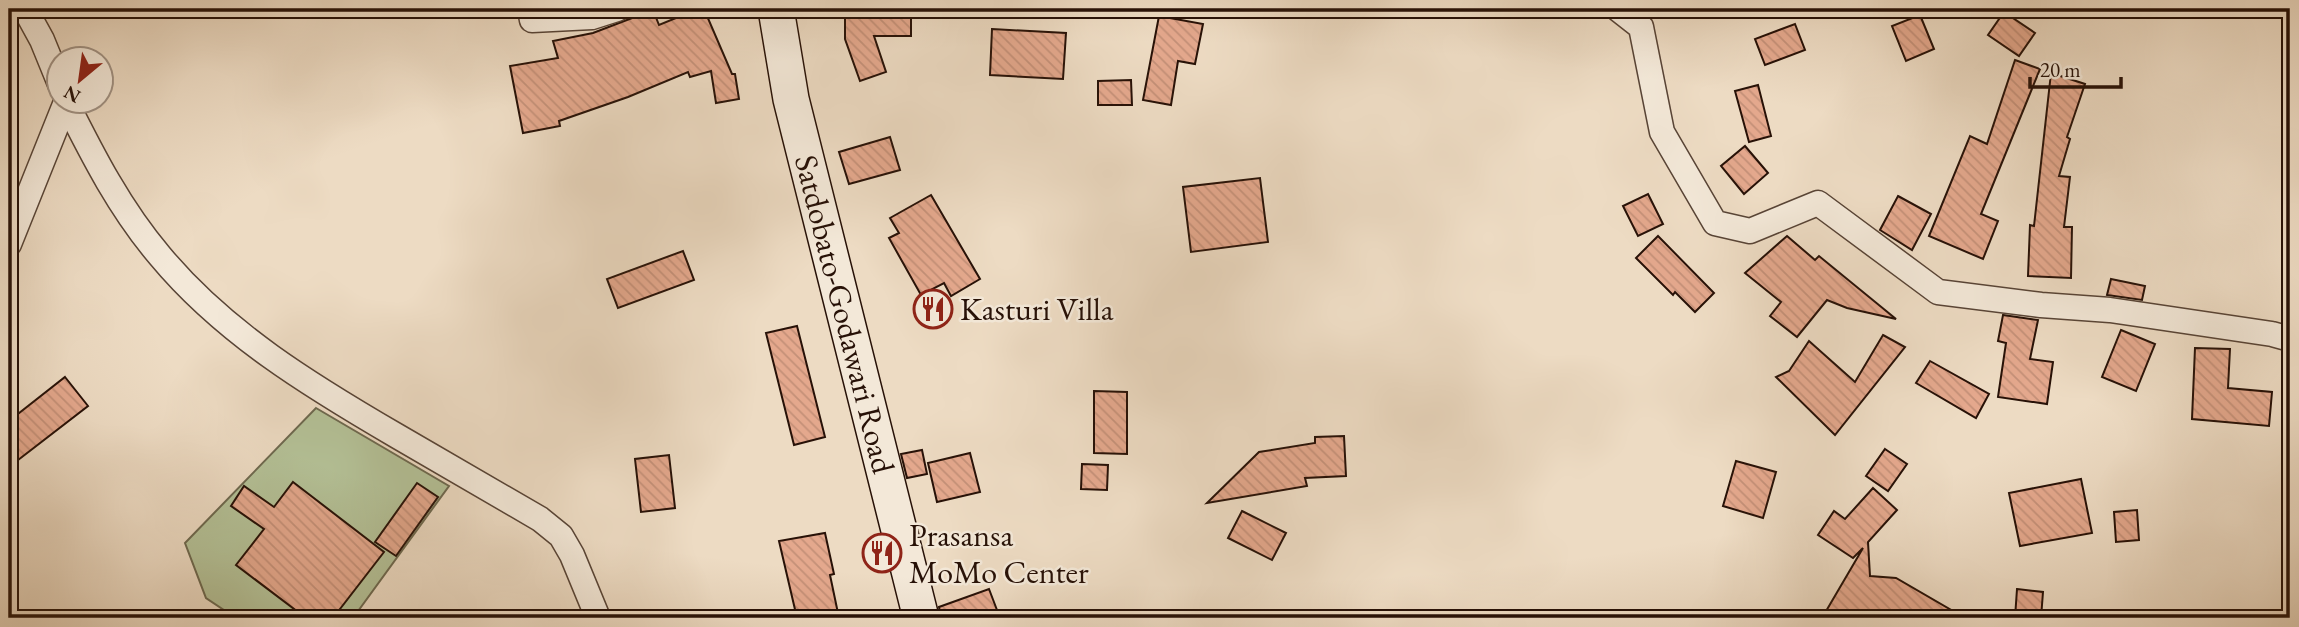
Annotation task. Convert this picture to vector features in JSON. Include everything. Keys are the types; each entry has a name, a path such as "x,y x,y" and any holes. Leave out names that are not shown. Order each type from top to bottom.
{"street":[{"path":"25,9 46,48"},
{"path":"530,9 532,20 592,17 617,9"},
{"name":"Satdobato-Godawari Road","path":"776,9 791,99 921,618"},
{"path":"1618,9 1641,27 1662,132 1714,223 1750,231 1818,203 1938,292 2041,305 2110,310 2290,339"},
{"path":"9,244 60,116"},
{"path":"73,116 109,186 160,257 209,305 257,348 337,400 540,519 561,536 572,555 598,618"}],"green space":[{"path":"316,408 449,486 353,618 236,618 206,598 185,543"}],"building":[{"path":"704,9 732,74 735,74 739,99 716,103 711,71 690,77 688,72 559,121 560,126 523,133 510,66 558,58 553,41 593,33 653,10 659,25"},
{"path":"845,9 911,9 911,36 874,36 886,72 860,81 845,39"},
{"path":"2004,12 2035,33 2019,56 1988,35"},
{"path":"1920,15 1934,49 1906,61 1892,26"},
{"path":"1159,16 1203,24 1195,64 1178,61 1171,105 1143,100"},
{"path":"1795,24 1805,50 1765,65 1755,39"},
{"path":"992,29 1066,33 1063,79 990,75"},
{"path":"2015,60 2040,69 1981,214 1998,221 1983,259 1929,236 1970,136 1987,144"},
{"path":"2051,73 2085,84 2067,137 2070,139 2059,176 2070,177 2064,227 2072,227 2071,278 2028,276 2030,225 2034,226"},
{"path":"1131,80 1132,105 1098,105 1098,81"},
{"path":"1758,85 1771,136 1749,142 1735,91"},
{"path":"890,137 900,170 849,184 839,152"},
{"path":"1745,146 1768,173 1744,194 1721,166"},
{"path":"1260,178 1268,242 1191,252 1183,187"},
{"path":"1648,194 1663,224 1638,236 1623,206"},
{"path":"931,195 980,279 951,296 944,283 921,295 889,238 899,233 890,218"},
{"path":"1898,196 1931,214 1912,250 1880,230"},
{"path":"1658,236 1714,293 1695,312 1675,292 1673,295 1636,258"},
{"path":"1787,236 1815,260 1819,256 1896,319 1847,308 1827,300 1797,337 1770,316 1781,302 1745,273"},
{"path":"683,251 694,280 618,308 607,279"},
{"path":"2111,279 2145,286 2142,300 2107,295"},
{"path":"2003,315 2038,320 2030,359 2053,362 2047,404 1998,397 2006,343 1998,341"},
{"path":"797,326 825,437 794,445 766,333"},
{"path":"2121,330 2155,344 2136,391 2102,377"},
{"path":"1883,335 1905,347 1835,435 1776,377 1789,371 1809,341 1855,382"},
{"path":"2195,348 2230,349 2228,388 2272,392 2269,426 2192,419"},
{"path":"1930,361 1989,394 1976,418 1916,383"},
{"path":"65,377 88,406 9,467 9,421"},
{"path":"1094,391 1127,392 1127,454 1094,453"},
{"path":"1344,436 1346,476 1305,478 1307,486 1207,503 1259,452 1315,443 1315,437"},
{"path":"1885,449 1907,464 1888,491 1866,476"},
{"path":"922,450 927,474 907,478 901,454"},
{"path":"970,453 980,492 937,502 928,463"},
{"path":"669,455 675,508 641,512 635,459"},
{"path":"1736,461 1776,472 1763,518 1723,506"},
{"path":"1082,464 1108,465 1107,490 1081,489"},
{"path":"2081,479 2092,533 2020,546 2009,493"},
{"path":"293,482 384,552 333,618 306,618 236,565 264,529 231,506 244,486 274,507"},
{"path":"417,483 438,497 396,556 375,542"},
{"path":"1873,488 1897,510 1868,542 1870,576 1896,578 1965,618 1822,618 1863,548 1853,558 1818,535 1834,511 1845,519"},
{"path":"2137,510 2139,540 2116,542 2114,512"},
{"path":"1242,511 1286,533 1272,560 1228,538"},
{"path":"825,533 834,574 830,575 839,618 797,618 779,541"},
{"path":"989,589 1000,618 941,618 939,607"},
{"path":"2017,589 2043,592 2041,618 2015,618"}],"place":[{"name":"Kasturi Villa","path":"933,309"},
{"name":"Prasansa MoMo Center","path":"882,553"}]}
